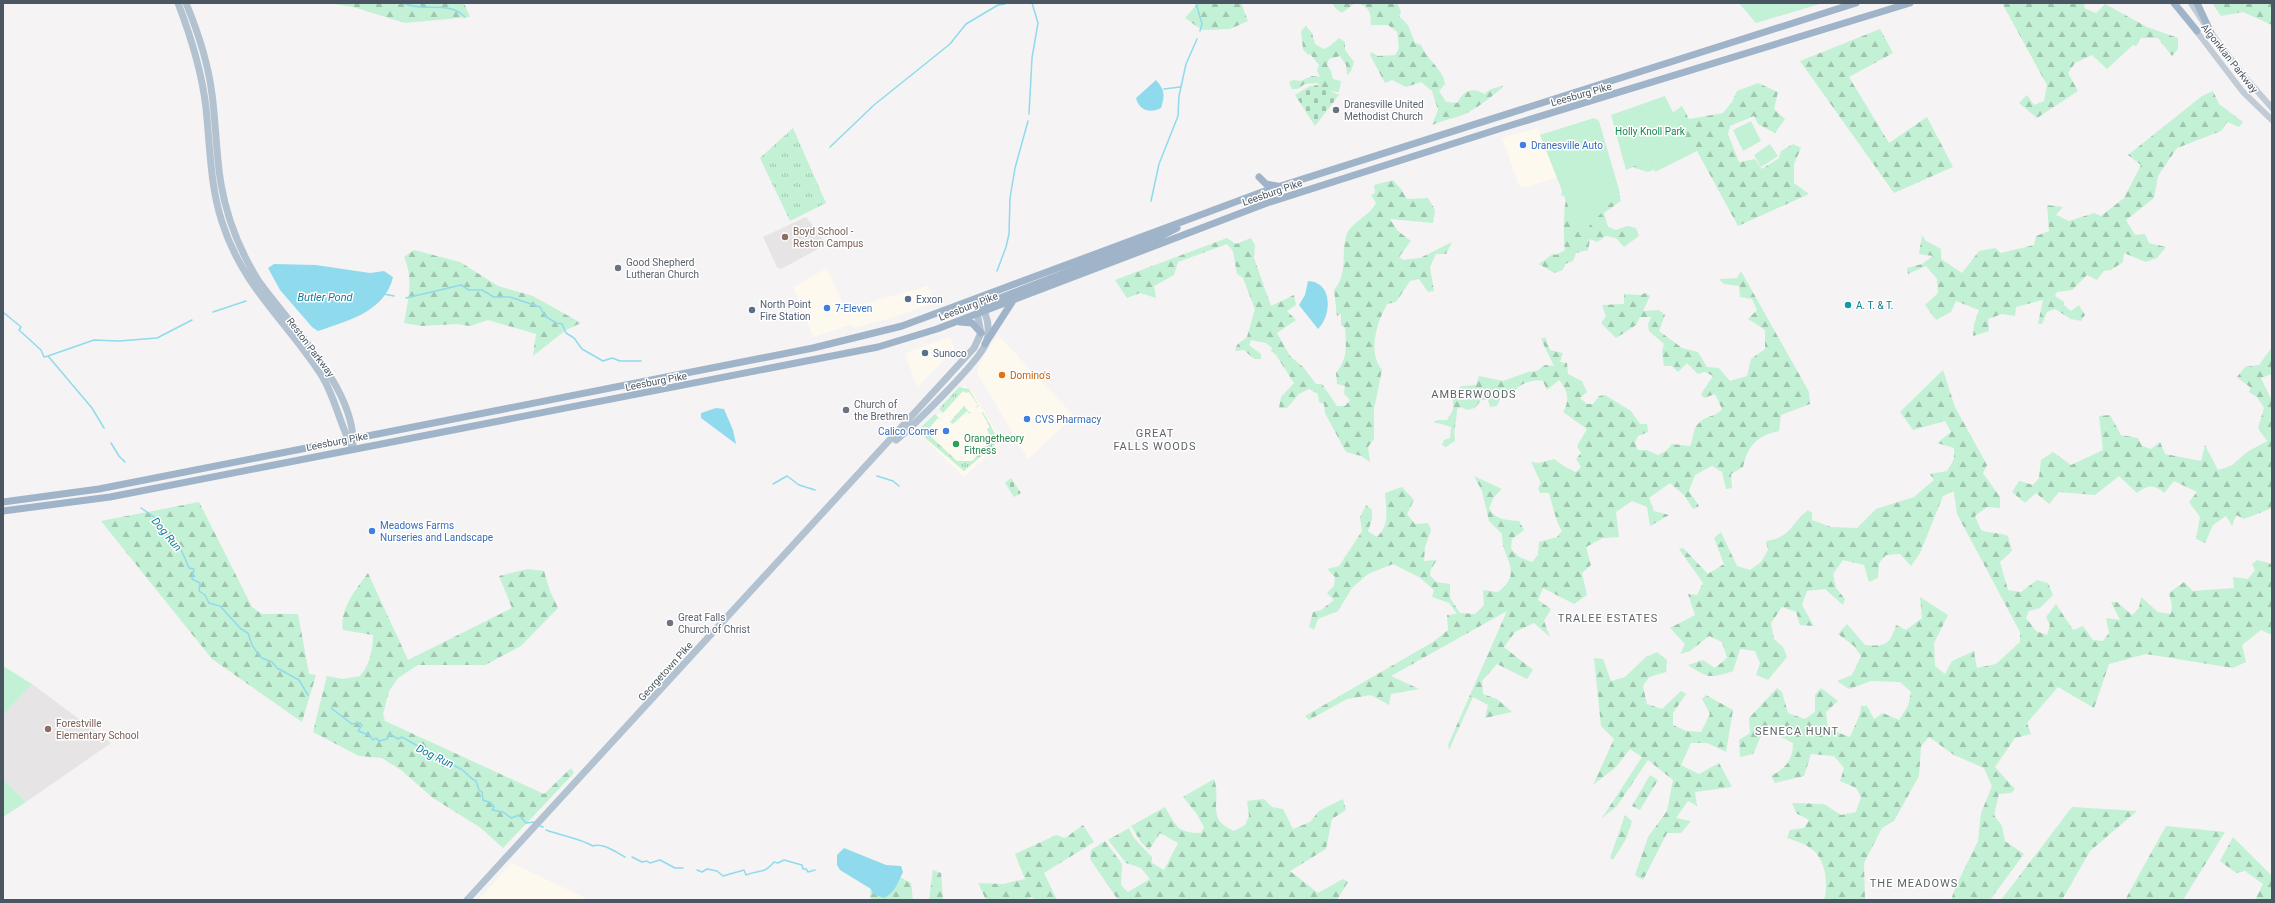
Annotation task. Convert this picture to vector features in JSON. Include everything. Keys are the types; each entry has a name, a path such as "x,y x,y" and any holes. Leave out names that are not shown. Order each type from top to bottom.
{"highway":[{"name":"Leesburg Pike","path":"3,502 99,489 858,338 902,326 976,300 1250,196 1856,3"},
{"name":"Leesburg Pike","path":"3,512 110,497 858,352 898,342 977,313 983,308 1015,298 1267,203 1502,128 1910,3"},
{"path":"2174,3 2197,31"},
{"path":"2197,3 2211,32"},
{"path":"1250,196 1258,188 1259,177 1266,184 1281,186"},
{"path":"983,308 1161,236 1211,211"},
{"path":"985,344 1015,298"},
{"path":"952,323 970,322 976,325 981,333"}],"main road":[{"name":"Reston Parkway","path":"178,3 200,72 214,187 227,237 254,287 309,358 328,386 350,439"},
{"name":"Reston Parkway","path":"186,3 200,41 210,80 221,184 234,232 258,280 330,375 343,403 353,449"},
{"name":"Algonkian Parkway","path":"2178,3 2243,92 2272,120"},
{"name":"Algonkian Parkway","path":"2191,3 2244,76 2272,108"},
{"path":"976,300 983,308 988,328 985,344"},
{"path":"977,313 981,333"},
{"name":"Georgetown Pike","path":"468,900 877,456 974,348 981,333"},
{"name":"Georgetown Pike","path":"877,456 917,421 973,360 985,344"}],"shaded area":[{"path":"1538,128 1557,178 1520,188 1502,138"},
{"path":"806,217 827,244 781,269 777,267 763,237"},
{"path":"827,268 845,309 928,286 934,303 891,318 853,328 851,325 813,337 793,287"},
{"path":"998,335 1074,416 1028,459 977,373 978,366"},
{"path":"950,337 955,350 917,387 905,353"},
{"path":"964,385 973,392 1002,442 964,477 917,432 939,414"},
{"name":"Forestville Elementary School","path":"32,684 111,743 26,802 3,779 3,715"},
{"path":"512,863 579,895 590,900 478,900"}],"green space":[{"path":"329,3 464,3 470,17 405,23 353,7"},
{"path":"1198,3 1241,3 1248,21 1230,29 1202,30 1185,18"},
{"path":"1332,3 1355,3 1342,13 1336,9"},
{"path":"1355,3 1397,3 1401,12 1399,16 1408,25 1415,43 1421,45 1423,50 1442,74 1445,84 1439,91 1446,102 1457,103 1463,95 1472,90 1484,94 1491,89 1503,86 1502,88 1467,113 1432,125 1438,110 1432,91 1421,82 1406,87 1392,80 1385,83 1370,55 1371,52 1378,56 1395,55 1399,48 1397,32 1388,25 1371,25 1370,13 1366,7"},
{"path":"1739,3 1823,3 1756,23"},
{"path":"2002,3 2085,3 2084,8 2096,13 2105,4 2147,27 2178,38 2178,49 2172,56 2158,38 2141,38 2136,46 2133,45 2107,69 2092,55 2075,63 2068,73 2078,91 2037,118 2019,103 2027,95 2034,105 2044,101 2047,85"},
{"path":"2212,3 2272,3 2272,25 2243,12 2221,16"},
{"path":"1306,26 1312,33 1315,44 1324,49 1339,38 1345,42 1345,50 1354,62 1351,71 1347,75 1346,65 1340,56 1329,59 1327,65 1331,71 1333,79 1341,81 1339,92 1324,90 1317,83 1305,84 1297,89 1292,89 1289,82 1293,80 1300,81 1312,76 1320,77 1317,71 1319,65 1310,54 1308,55 1303,49 1301,31"},
{"path":"1880,29 1893,53 1849,77 1889,143 1927,117 1953,167 1894,193 1800,61"},
{"path":"1758,83 1778,92 1774,109 1785,119 1775,133 1758,124 1754,116 1730,126 1728,134 1739,162 1755,159 1762,169 1779,158 1781,151 1793,144 1801,148 1794,164 1794,183 1809,194 1738,226 1697,151 1648,172 1628,166 1671,114 1682,106 1689,119 1723,113 1732,102 1737,91"},
{"path":"1318,85 1339,95 1315,126 1295,95 1310,86"},
{"path":"2213,91 2219,104 2243,122 2239,127 2227,122 2221,131 2177,148 2158,176 2154,198 2126,220 2135,235 2145,234 2149,243 2166,247 2157,258 2146,262 2124,253 2123,262 2111,270 2104,271 2097,280 2087,275 2072,290 2057,292 2055,296 2064,302 2064,305 2071,311 2079,305 2085,315 2081,321 2071,319 2055,309 2047,312 2042,324 2038,324 2043,300 2016,307 2015,316 2002,314 1988,319 1989,331 1973,336 1974,324 1979,310 1956,301 1951,312 1936,320 1925,305 1938,293 1937,279 1926,266 1908,274 1907,268 1922,264 1933,256 1919,254 1922,235 1926,241 1941,249 1941,259 1962,273 1979,251 1995,248 2001,253 2034,245 2036,236 2049,231 2047,205 2063,207 2056,215 2069,221 2094,213 2101,216 2124,198 2141,165 2128,155 2202,96"},
{"name":"Holly Knoll Park","path":"1665,96 1693,153 1655,172 1649,160 1626,170 1611,115"},
{"name":"Holly Knoll Park","path":"1594,118 1599,121 1620,193 1580,236 1540,135"},
{"path":"1751,121 1761,141 1743,151 1733,130"},
{"path":"793,128 826,203 790,221 760,158"},
{"path":"1603,142 1621,201 1604,213 1608,227 1616,230 1627,226 1636,228 1639,236 1624,247 1616,238 1606,236 1597,242 1590,239 1588,250 1576,253 1573,261 1565,264 1563,270 1554,273 1539,264 1553,254 1556,255 1565,250 1564,223 1566,197 1561,195 1563,189"},
{"path":"1770,144 1778,156 1761,167 1754,155"},
{"path":"1393,180 1407,199 1428,198 1435,210 1433,223 1390,219 1398,231 1411,241 1399,257 1403,260 1420,258 1452,242 1446,254 1436,254 1430,267 1434,291 1428,292 1419,279 1410,281 1396,302 1387,304 1377,328 1374,346 1377,362 1382,370 1374,409 1374,439 1368,447 1370,462 1361,456 1346,452 1325,413 1324,404 1319,402 1318,394 1309,389 1299,394 1287,408 1279,408 1281,397 1294,383 1276,355 1271,351 1272,348 1266,343 1251,340 1249,345 1261,354 1261,359 1254,359 1244,350 1235,351 1237,345 1247,337 1255,309 1243,278 1237,274 1233,251 1227,244 1178,262 1174,275 1154,286 1156,298 1140,293 1127,298 1115,280 1227,238 1236,244 1251,238 1255,245 1254,258 1271,306 1294,295 1296,305 1287,311 1296,320 1277,333 1290,356 1304,368 1316,384 1322,384 1337,406 1345,406 1350,400 1344,394 1345,386 1337,384 1336,373 1343,363 1346,346 1345,328 1341,325 1341,314 1337,316 1334,290 1343,271 1345,243 1348,231 1373,208 1376,203 1371,195 1375,193 1374,185"},
{"path":"414,250 460,262 498,286 533,296 581,323 566,330 533,356 536,334 488,320 470,326 456,324 421,326 404,323 409,290 409,273 404,257"},
{"path":"1741,271 1809,392 1810,404 1781,415 1779,431 1759,439 1751,447 1743,467 1731,474 1732,488 1726,489 1722,472 1712,466 1695,475 1689,491 1699,506 1693,509 1684,495 1670,483 1649,498 1654,511 1669,515 1650,526 1647,507 1632,501 1616,512 1619,537 1603,538 1586,547 1591,565 1582,573 1587,595 1574,604 1543,588 1538,600 1551,609 1544,621 1550,637 1534,623 1515,632 1504,647 1533,670 1527,679 1497,664 1482,681 1483,694 1497,699 1512,712 1485,718 1488,705 1473,697 1449,750 1448,745 1507,611 1391,676 1419,689 1391,694 1389,705 1371,695 1347,699 1309,720 1305,716 1433,642 1448,630 1447,615 1457,614 1449,603 1432,597 1434,590 1419,577 1393,564 1368,574 1352,588 1338,611 1318,619 1314,630 1309,627 1313,612 1321,610 1334,600 1327,593 1334,586 1335,577 1327,569 1339,566 1362,531 1360,517 1366,505 1372,510 1372,519 1368,531 1377,537 1386,522 1385,493 1402,487 1414,500 1407,514 1415,524 1428,523 1431,530 1425,547 1424,561 1437,560 1431,569 1430,575 1436,582 1450,584 1450,598 1460,613 1475,614 1484,605 1483,590 1498,592 1506,585 1510,578 1511,571 1502,534 1489,521 1482,491 1474,476 1502,489 1494,497 1489,508 1498,517 1506,520 1519,521 1524,530 1512,539 1511,549 1519,557 1532,562 1538,555 1539,542 1557,537 1562,531 1556,518 1549,493 1540,493 1538,488 1541,483 1531,462 1539,463 1554,459 1565,467 1576,472 1581,467 1576,459 1581,453 1577,446 1587,429 1563,412 1567,404 1567,396 1562,384 1559,380 1547,390 1543,381 1528,382 1516,389 1510,397 1502,395 1497,406 1490,407 1488,400 1481,400 1475,408 1467,410 1461,407 1457,409 1454,433 1455,441 1446,447 1442,445 1444,440 1450,438 1451,427 1434,422 1437,420 1447,420 1453,410 1453,398 1461,386 1476,385 1479,376 1503,381 1528,372 1537,371 1545,365 1554,366 1541,339 1545,337 1550,350 1563,353 1560,362 1567,363 1568,374 1582,381 1587,392 1580,398 1587,404 1593,404 1599,396 1605,395 1631,411 1640,424 1647,424 1648,432 1638,436 1635,443 1638,450 1646,450 1658,455 1666,451 1672,444 1690,446 1697,424 1720,412 1722,409 1715,394 1704,398 1701,394 1713,376 1705,372 1698,374 1687,363 1678,372 1672,366 1664,366 1662,352 1664,344 1649,331 1648,324 1651,317 1640,317 1636,325 1616,338 1601,323 1606,316 1602,305 1624,304 1624,294 1641,295 1645,293 1650,296 1643,311 1659,310 1665,315 1659,331 1682,348 1698,352 1707,367 1719,368 1730,381 1747,376 1751,359 1765,349 1765,330 1748,319 1757,310 1752,299 1740,297 1739,286 1724,284 1719,279 1737,278"},
{"path":"2272,347 2272,374 2261,378 2272,401 2272,508 2244,519 2236,515 2232,526 2226,516 2213,525 2205,543 2196,539 2200,517 2189,502 2197,492 2174,481 2164,493 2157,488 2147,487 2137,493 2119,476 2095,495 2059,492 2049,504 2036,493 2025,503 2012,492 2019,481 2033,485 2039,478 2041,460 2053,452 2071,465 2103,450 2099,416 2110,415 2121,435 2138,438 2142,446 2151,449 2160,442 2165,454 2201,461 2205,445 2218,470 2231,466 2247,452 2267,441 2258,428 2264,408 2257,397 2249,392 2251,388 2237,377 2245,367 2259,365"},
{"path":"1943,370 1955,407 1987,465 1983,473 2000,497 2000,508 1987,507 1975,516 1981,530 2008,536 2012,551 2000,562 2008,590 2021,592 2037,580 2048,583 2053,595 2040,608 2029,611 2026,618 2036,631 2047,635 2050,625 2046,617 2056,604 2073,630 2083,626 2093,640 2103,641 2109,633 2106,618 2120,620 2111,602 2117,602 2132,615 2139,608 2141,597 2158,612 2171,614 2172,606 2169,593 2184,582 2193,591 2234,588 2233,577 2248,579 2255,570 2252,564 2257,560 2272,564 2272,635 2261,630 2242,645 2246,662 2233,668 2146,654 2109,664 2094,708 2058,687 2027,723 2031,734 2015,738 1995,767 2015,789 2011,793 1999,794 1994,815 2002,826 2005,841 2024,854 1990,900 1951,900 1955,888 1978,841 1981,813 1992,786 1984,768 1954,755 1929,737 1921,746 1919,776 1894,821 1882,828 1864,863 1865,900 1824,900 1826,890 1825,873 1820,858 1812,849 1787,838 1790,830 1804,828 1809,820 1796,813 1792,803 1824,804 1841,815 1856,812 1861,797 1856,788 1840,781 1844,768 1834,756 1811,754 1804,776 1775,783 1771,776 1784,767 1790,759 1792,755 1793,743 1767,730 1762,734 1753,754 1740,757 1739,740 1750,733 1749,718 1777,688 1782,692 1788,713 1805,719 1815,712 1815,695 1821,688 1838,701 1826,712 1828,729 1850,737 1860,714 1861,706 1867,706 1874,719 1883,713 1899,720 1908,706 1911,692 1900,682 1871,681 1849,689 1837,681 1852,675 1861,656 1854,646 1838,634 1847,624 1865,645 1882,645 1889,641 1896,625 1906,630 1922,618 1920,597 1948,615 1934,643 1935,666 1945,674 1952,661 1974,651 1977,668 1996,664 2020,642 2020,632 1957,514 1954,491 1943,496 1920,553 1911,566 1900,554 1886,555 1879,563 1878,578 1869,582 1864,565 1843,560 1833,574 1836,588 1845,599 1843,605 1825,589 1807,591 1802,605 1814,626 1800,625 1796,612 1782,607 1771,623 1774,639 1783,647 1787,657 1768,680 1756,675 1760,663 1755,651 1740,649 1733,671 1719,675 1705,675 1688,665 1703,660 1715,668 1727,658 1722,642 1709,636 1690,651 1680,654 1685,644 1670,628 1695,615 1688,594 1697,595 1703,583 1679,549 1683,548 1708,574 1724,564 1714,538 1721,532 1737,566 1750,570 1761,562 1768,550 1766,541 1781,537 1808,510 1812,513 1812,520 1831,527 1857,528 1876,509 1914,497 1934,480 1930,474 1947,471 1954,459 1954,448 1937,443 1951,432 1945,421 1913,430 1900,412"},
{"path":"959,387 969,389 979,406 975,408 978,405 969,392 966,393 963,391 943,413 939,409"},
{"path":"964,406 969,412 971,412 969,414 967,411 953,424 950,422"},
{"path":"983,412 999,441 964,471 917,431 935,414 941,420 938,418 926,432 957,461 972,461 992,441 987,429 990,427 982,413 979,414"},
{"path":"1011,478 1021,493 1014,497 1005,483"},
{"path":"199,502 252,607 262,614 298,614 309,674 316,675 302,722 212,659 101,521"},
{"path":"528,569 544,571 550,591 558,608 521,646 485,665 418,665 398,678 389,691 383,714 385,721 544,794 571,768 574,773 503,848 481,828 433,798 401,770 382,758 359,756 313,732 327,676 343,679 360,676 369,662 372,651 373,635 343,630 342,622 346,607 358,586 368,573 408,660 512,608 499,576"},
{"path":"1657,652 1667,660 1666,672 1649,677 1643,686 1647,704 1662,709 1681,691 1686,694 1673,713 1673,725 1686,731 1701,732 1710,714 1702,699 1706,695 1733,710 1726,752 1707,743 1691,743 1681,765 1699,774 1719,763 1732,787 1695,792 1697,806 1688,801 1676,818 1691,821 1681,833 1667,833 1643,880 1635,875 1648,837 1667,811 1673,780 1648,760 1617,806 1602,818 1642,757 1630,749 1616,767 1593,785 1614,739 1601,726 1594,658 1603,659 1611,681 1625,677 1646,657"},
{"path":"3,666 32,684 3,715"},
{"path":"1650,775 1658,780 1640,810 1632,806"},
{"path":"3,779 26,802 3,817"},
{"path":"1214,779 1216,787 1217,815 1225,826 1234,831 1245,825 1249,816 1247,801 1264,799 1272,807 1283,809 1293,829 1310,822 1319,811 1343,799 1346,810 1332,819 1326,849 1290,871 1318,893 1343,879 1348,882 1337,900 1118,900 1090,859 1091,850 1105,841 1122,864 1121,885 1128,892 1150,879 1141,868 1126,863 1108,840 1129,828 1134,838 1152,857 1152,863 1164,870 1178,843 1160,833 1149,850 1141,842 1131,826 1165,807 1175,824 1182,830 1193,833 1201,833 1204,827 1196,813 1183,797"},
{"path":"2072,807 2137,811 2090,851 2062,900 2001,900"},
{"path":"1625,815 1632,821 1626,839 1613,860 1610,858"},
{"path":"1083,825 1094,842 1044,873 1057,900 1034,900 1032,897 1025,900 986,900 978,883 1003,884 1025,879 1015,854 1056,835 1065,838"},
{"path":"2166,826 2225,832 2183,900 2125,900"},
{"path":"2233,837 2272,876 2272,900 2255,900 2263,884 2245,871 2236,873 2220,861"},
{"path":"933,870 941,873 943,900 929,900"},
{"path":"900,877 911,883 913,900 876,900 870,898 871,884"}],"water":[{"path":"1156,80 1163,90 1163,100 1161,108 1149,111 1142,108 1137,102 1136,98"},
{"name":"Butler Pond","path":"274,264 316,265 370,273 384,271 393,277 389,289 382,299 373,307 352,319 318,331 312,327 280,290 268,268"},
{"path":"1308,281 1316,283 1322,287 1328,300 1326,316 1318,329 1299,305 1305,295"},
{"path":"716,408 724,409 733,430 736,444 701,418 701,413"},
{"path":"844,848 886,865 901,866 903,872 896,887 888,896 884,898 873,894 871,889 840,870 837,865 837,855"}],"waterway":[{"path":"383,3 395,3"},
{"path":"403,3 411,6 451,9 465,17"},
{"path":"1029,114 1032,58 1038,23 1032,3"},
{"path":"1196,3 1202,24 1200,31"},
{"path":"830,147 874,105 950,44 966,24 998,5 1005,4"},
{"path":"1151,201 1159,164 1178,116 1179,96 1186,64 1197,39"},
{"path":"1164,89 1180,87"},
{"path":"997,271 1009,234 1010,198 1015,168 1028,121"},
{"path":"406,298 461,285 469,290 482,290 494,297 510,297 540,307 545,316 556,323 562,324 566,333 574,338 582,349 603,361 612,358 620,361 641,361"},
{"path":"384,294 394,296"},
{"path":"213,312 246,301"},
{"path":"3,312 21,327 19,330 41,350 44,357 48,356 92,408 104,428"},
{"path":"48,356 94,340 119,341 157,338 192,320"},
{"name":"Dog Run","path":"111,443 119,456 125,462"},
{"path":"773,484 787,476 799,485 815,490"},
{"path":"877,476 893,481 899,486"},
{"name":"Dog Run","path":"141,508 157,519 166,534 180,547 189,568 194,569 192,579 200,583 199,591 205,595 209,603 220,606 241,629 248,633 252,645 258,654 262,658 272,662 277,668 299,680 308,695"},
{"name":"Dog Run","path":"331,708 352,724 360,723 362,725 358,731 369,735 373,740 376,738 379,741 387,739 390,734 398,739 402,737 461,769 476,781 479,790 482,792 483,800 491,803 494,807 492,810 503,812 511,818 519,815 526,823 534,822"},
{"name":"Dog Run","path":"546,830 593,846 597,845 605,847 625,857"},
{"name":"Dog Run","path":"632,857 642,862 647,861 650,863 660,860 675,868 683,868"},
{"name":"Dog Run","path":"697,870 702,872 707,869 717,871 723,876 744,870 746,875 767,869 774,862 778,863 784,860 802,865 803,869 806,869 808,872 815,870"}],"place":[{"name":"Dranesville United Methodist Church","path":"1336,110"},
{"name":"Dranesville Auto","path":"1523,145"},
{"name":"Boyd School - Reston Campus","path":"785,237"},
{"name":"Good Shepherd Lutheran Church","path":"618,268"},
{"name":"Exxon","path":"908,299"},
{"name":"A. T. & T.","path":"1848,305"},
{"name":"7-Eleven","path":"827,308"},
{"name":"North Point Fire Station","path":"752,310"},
{"name":"Sunoco","path":"925,353"},
{"name":"Domino's","path":"1002,375"},
{"name":"Church of the Brethren","path":"846,410"},
{"name":"CVS Pharmacy","path":"1027,419"},
{"name":"Calico Corner","path":"946,431"},
{"name":"Orangetheory Fitness","path":"956,444"},
{"name":"Meadows Farms Nurseries and Landscape","path":"372,531"},
{"name":"Great Falls Church of Christ","path":"670,623"},
{"name":"Forestville Elementary School","path":"48,729"}],"district":[{"name":"AMBERWOODS","path":"1474,394"},
{"name":"GREAT FALLS WOODS","path":"1155,439"},
{"name":"TRALEE ESTATES","path":"1608,618"},
{"name":"SENECA HUNT","path":"1797,731"},
{"name":"THE MEADOWS","path":"1914,883"}]}
